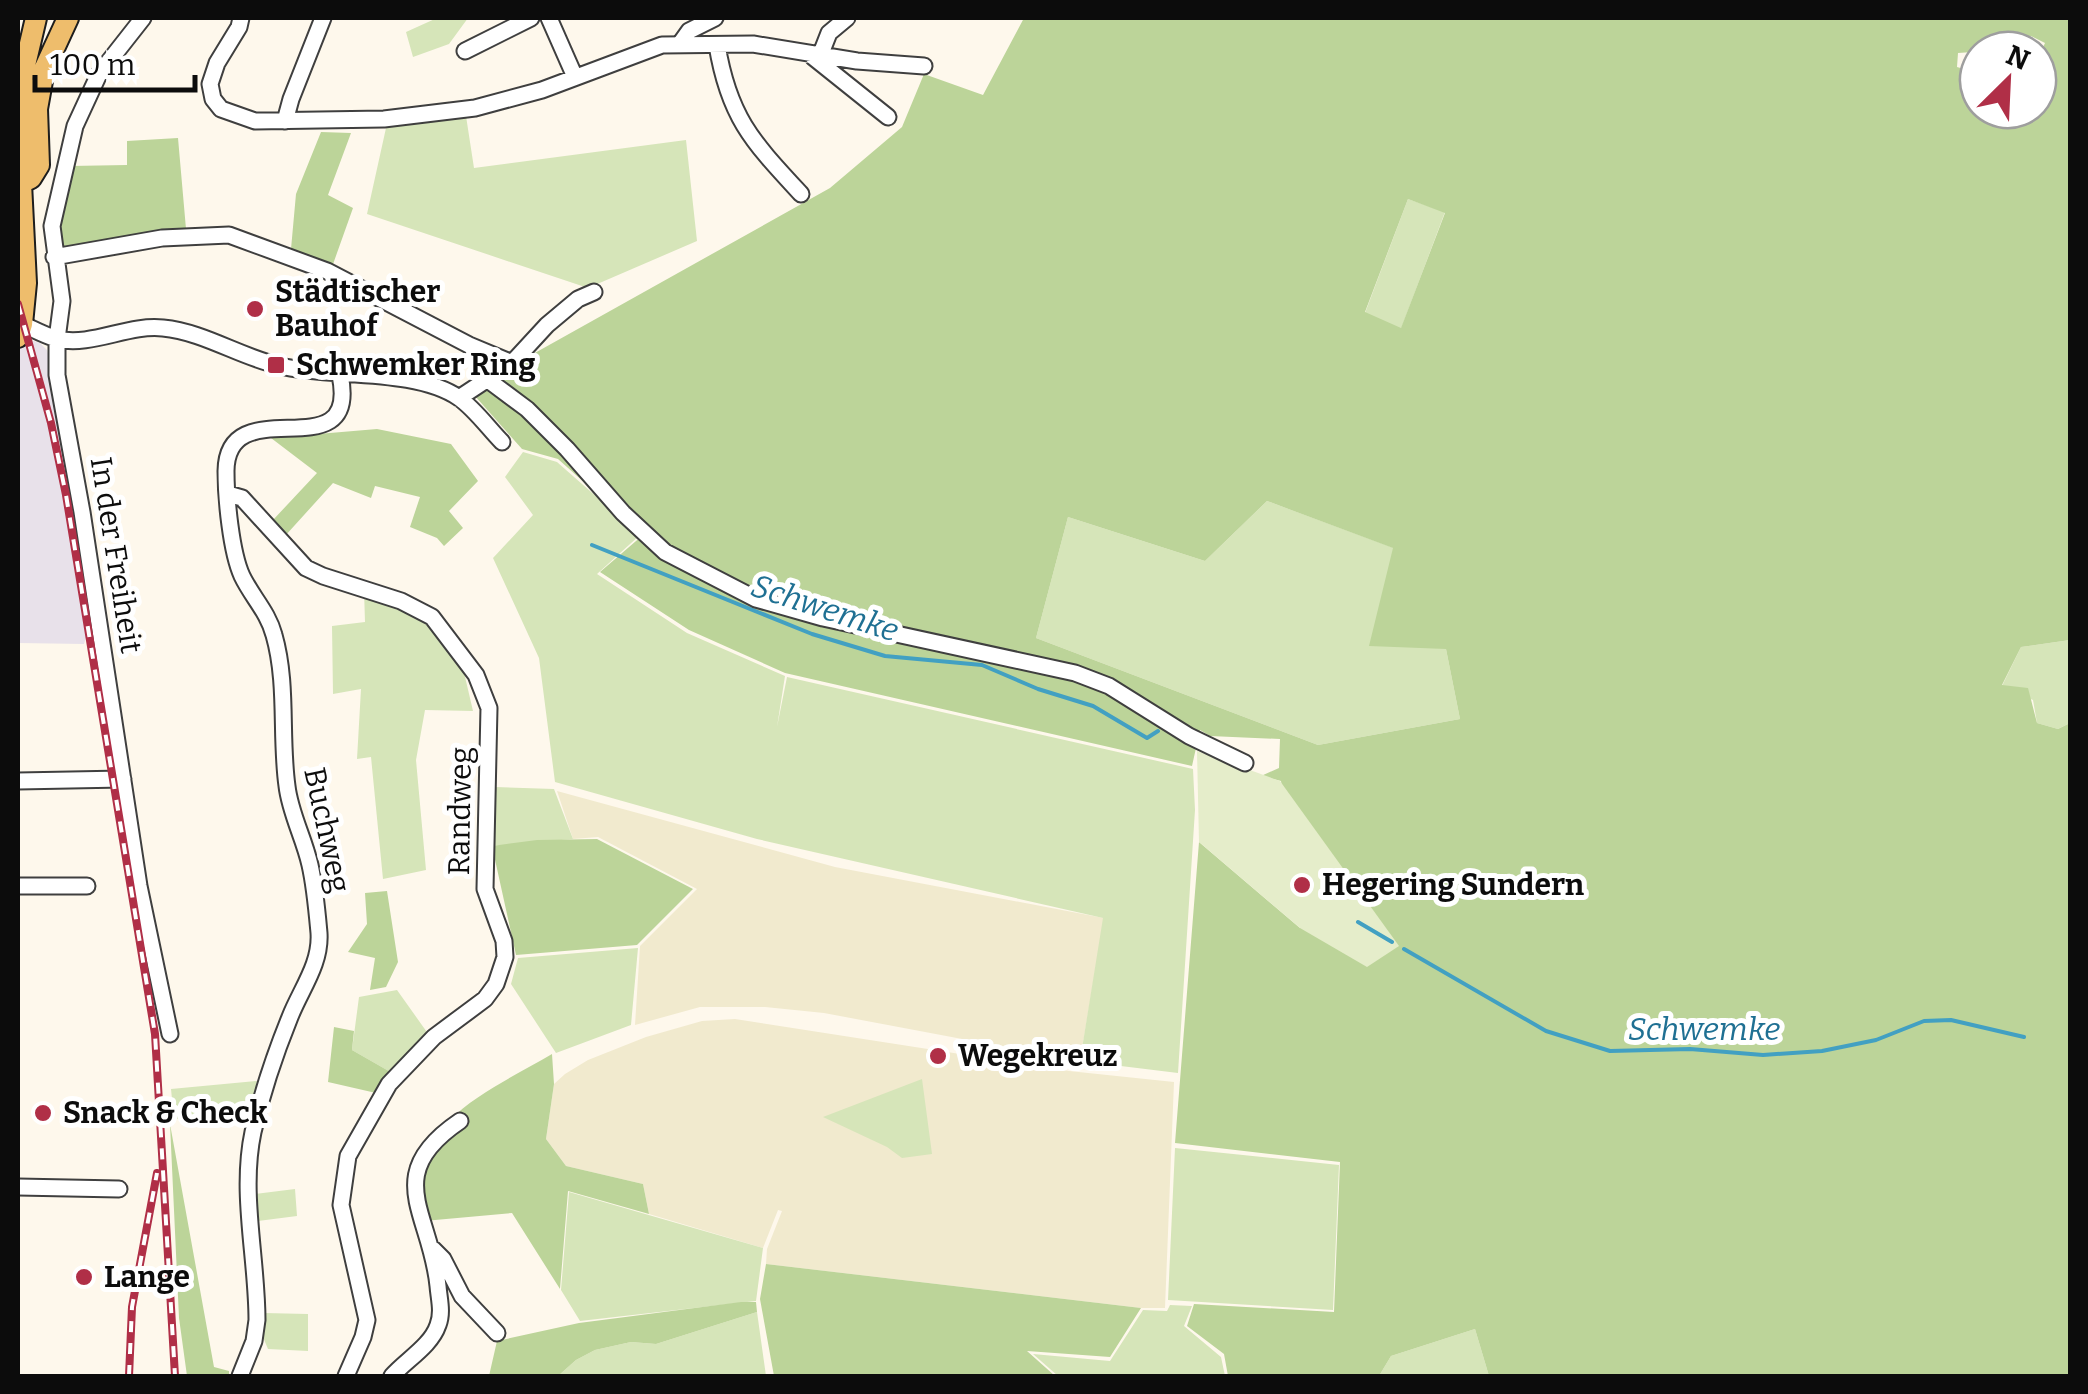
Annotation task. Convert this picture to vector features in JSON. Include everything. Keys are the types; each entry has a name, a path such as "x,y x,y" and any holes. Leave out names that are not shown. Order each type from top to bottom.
{"main road":[{"path":"20,330 26,283 21,184 22,78 36,18"},
{"path":"21,184 40,165 37,109 44,70 68,18"}],"street":[{"name":"In der Freiheit","path":"143,18 99,74 75,126 52,226 62,301 57,375 139,886 170,1034"},
{"path":"241,18 217,62 210,84 213,99 221,109 254,121 384,120 475,108 542,90 662,45 753,44 924,66"},
{"path":"286,121 324,18"},
{"path":"466,51 531,18"},
{"path":"548,18 574,76"},
{"path":"679,45 689,31 715,18"},
{"path":"815,55 829,33 847,18"},
{"path":"717,45 723,83 735,112 753,142 801,194"},
{"path":"815,55 888,118"},
{"path":"54,257 162,238 229,235 355,283 470,345 512,363"},
{"path":"459,398 512,363 547,324 578,298 594,292"},
{"path":"20,330 80,340 140,328 162,328 187,332 276,365 394,378 459,398 502,442"},
{"name":"Buchweg","path":"240,1376 254,1341 257,1320 248,1158 262,1096 289,1020 316,962 319,942 310,867 287,790 278,650 266,614 240,570 227,463 236,442 251,432 330,421 341,411 344,399 340,375"},
{"path":"488,380 527,409 623,513 665,552 756,599 822,618 1075,673 1109,686 1189,736 1245,763"},
{"name":"Randweg","path":"228,494 242,498 313,572 376,592 432,617 476,675 489,708 485,889 505,946 505,957 496,984 485,999 434,1037 389,1084 348,1156 341,1205 367,1320 346,1376"},
{"path":"18,780 122,779"},
{"path":"18,886 87,886"},
{"path":"394,1375 429,1340 439,1323 436,1266 416,1202 418,1166 434,1140 460,1120"},
{"path":"18,1188 119,1189"},
{"path":"430,1246 444,1259 462,1296 497,1333"}],"shaded area":[{"path":"25,338 47,350 64,412 94,612 84,644 18,643 18,350"},
{"path":"557,791 835,867 1104,918 1080,1061 824,1013 765,1007 700,1007 635,1025 640,946 697,889 598,837 573,839"},
{"path":"735,1019 1069,1071 1174,1082 1165,1308 766,1264 767,1249 782,1211 778,1210 763,1248 649,1214 643,1184 566,1166 546,1139 554,1084 565,1074 588,1060 646,1037 702,1021"}],"green space":[{"path":"437,18 468,18 449,44 413,57 406,32"},
{"path":"1024,18 2070,18 2070,640 2021,647 2002,685 2028,688 2037,723 2058,729 2070,723 2070,1376 1489,1376 1475,1329 1391,1356 1379,1376 1228,1376 1224,1354 1187,1326 1194,1304 1334,1312 1340,1162 1175,1143 1199,842 1300,928 1281,781 1261,776 1279,768 1280,739 1210,736 1200,730 1192,766 785,673 689,630 600,572 643,535 558,459 522,449 475,396 501,372 830,188 902,127 924,74 983,95","holes":["1408,199 1445,213 1401,328 1365,312","1267,501 1393,548 1369,646 1446,649 1460,719 1318,745 1036,638 1068,517 1205,561"]},
{"path":"466,116 474,168 686,140 697,241 588,288 367,214 386,128"},
{"path":"321,132 351,133 328,195 353,208 332,267 291,249 296,194"},
{"path":"178,138 186,229 60,252 58,221 70,166 127,165 127,141"},
{"path":"1408,199 1445,212 1401,329 1365,313"},
{"path":"377,429 451,444 478,481 449,511 463,528 444,546 437,538 410,527 420,497 375,486 371,498 333,483 285,536 273,520 317,473 271,438"},
{"path":"523,452 557,462 640,535 597,574 687,633 785,676 777,727 787,677 1193,769 1195,810 1178,1073 1080,1061 1103,918 757,839 555,782 539,658 493,558 533,515 505,477"},
{"path":"1267,501 1394,548 1446,649 1460,719 1318,745 1036,638 1068,517 1205,561"},
{"path":"364,590 423,617 459,651 473,711 425,710 416,760 426,870 383,879 371,757 357,759 361,689 333,694 332,626 365,622"},
{"path":"2070,640 2070,723 2058,729 2037,723 2033,700 2002,686 2021,647"},
{"name":"Hegering Sundern","path":"1197,751 1280,781 1399,946 1367,967 1300,928 1199,842"},
{"path":"495,787 554,789 573,839 492,846"},
{"path":"597,839 693,889 637,945 516,955 492,846"},
{"path":"387,891 398,962 386,987 370,990 375,958 348,952 367,924 365,893"},
{"path":"638,948 631,1025 556,1053 511,984 518,958"},
{"path":"397,990 429,1035 394,1074 352,1050 359,997"},
{"path":"334,1027 354,1031 352,1050 394,1074 376,1093 328,1082"},
{"path":"552,1054 554,1084 546,1139 566,1166 643,1184 649,1214 568,1191 560,1289 512,1213 424,1221 418,1187 423,1159 449,1120 489,1090"},
{"path":"922,1079 932,1154 902,1158 823,1117"},
{"path":"257,1081 250,1113 174,1119 171,1089"},
{"path":"170,1124 214,1367 229,1371 229,1376 187,1376 179,1318"},
{"path":"1175,1148 1339,1165 1333,1310 1168,1300"},
{"path":"295,1189 297,1216 258,1221 255,1194"},
{"path":"569,1192 763,1248 756,1301 580,1321 561,1290"},
{"path":"766,1264 1141,1308 1110,1357 1027,1351 1055,1376 774,1376 760,1299"},
{"path":"756,1302 757,1312 656,1344 631,1342 595,1350 558,1376 489,1376 497,1341 579,1323"},
{"path":"1170,1305 1192,1306 1184,1326 1221,1357 1225,1376 1058,1376 1033,1354 1110,1361 1143,1310 1167,1311"},
{"path":"757,1312 766,1376 558,1376 595,1350 631,1342 656,1344"},
{"path":"264,1313 308,1314 308,1351 268,1349 263,1337"},
{"path":"1475,1329 1489,1376 1379,1376 1391,1356"}],"waterway":[{"name":"Schwemke","path":"592,545 812,634 885,656 982,665 1038,689 1093,706 1147,738 1158,731"},
{"name":"Schwemke","path":"1358,922 1392,942"},
{"name":"Schwemke","path":"1404,949 1546,1031 1610,1051 1690,1049 1763,1055 1822,1051 1876,1040 1924,1021 1951,1020 2024,1037"}],"railway":[{"path":"18,304 51,423 66,495 155,1034 175,1376"},
{"path":"129,1376 132,1307 157,1173"}],"place":[{"name":"Städtischer Bauhof","path":"255,309"},
{"name":"Schwemker Ring","path":"276,365"},
{"name":"Hegering Sundern","path":"1302,885"},
{"name":"Wegekreuz","path":"938,1056"},
{"name":"Snack & Check","path":"43,1113"},
{"name":"Lange","path":"84,1277"}]}
